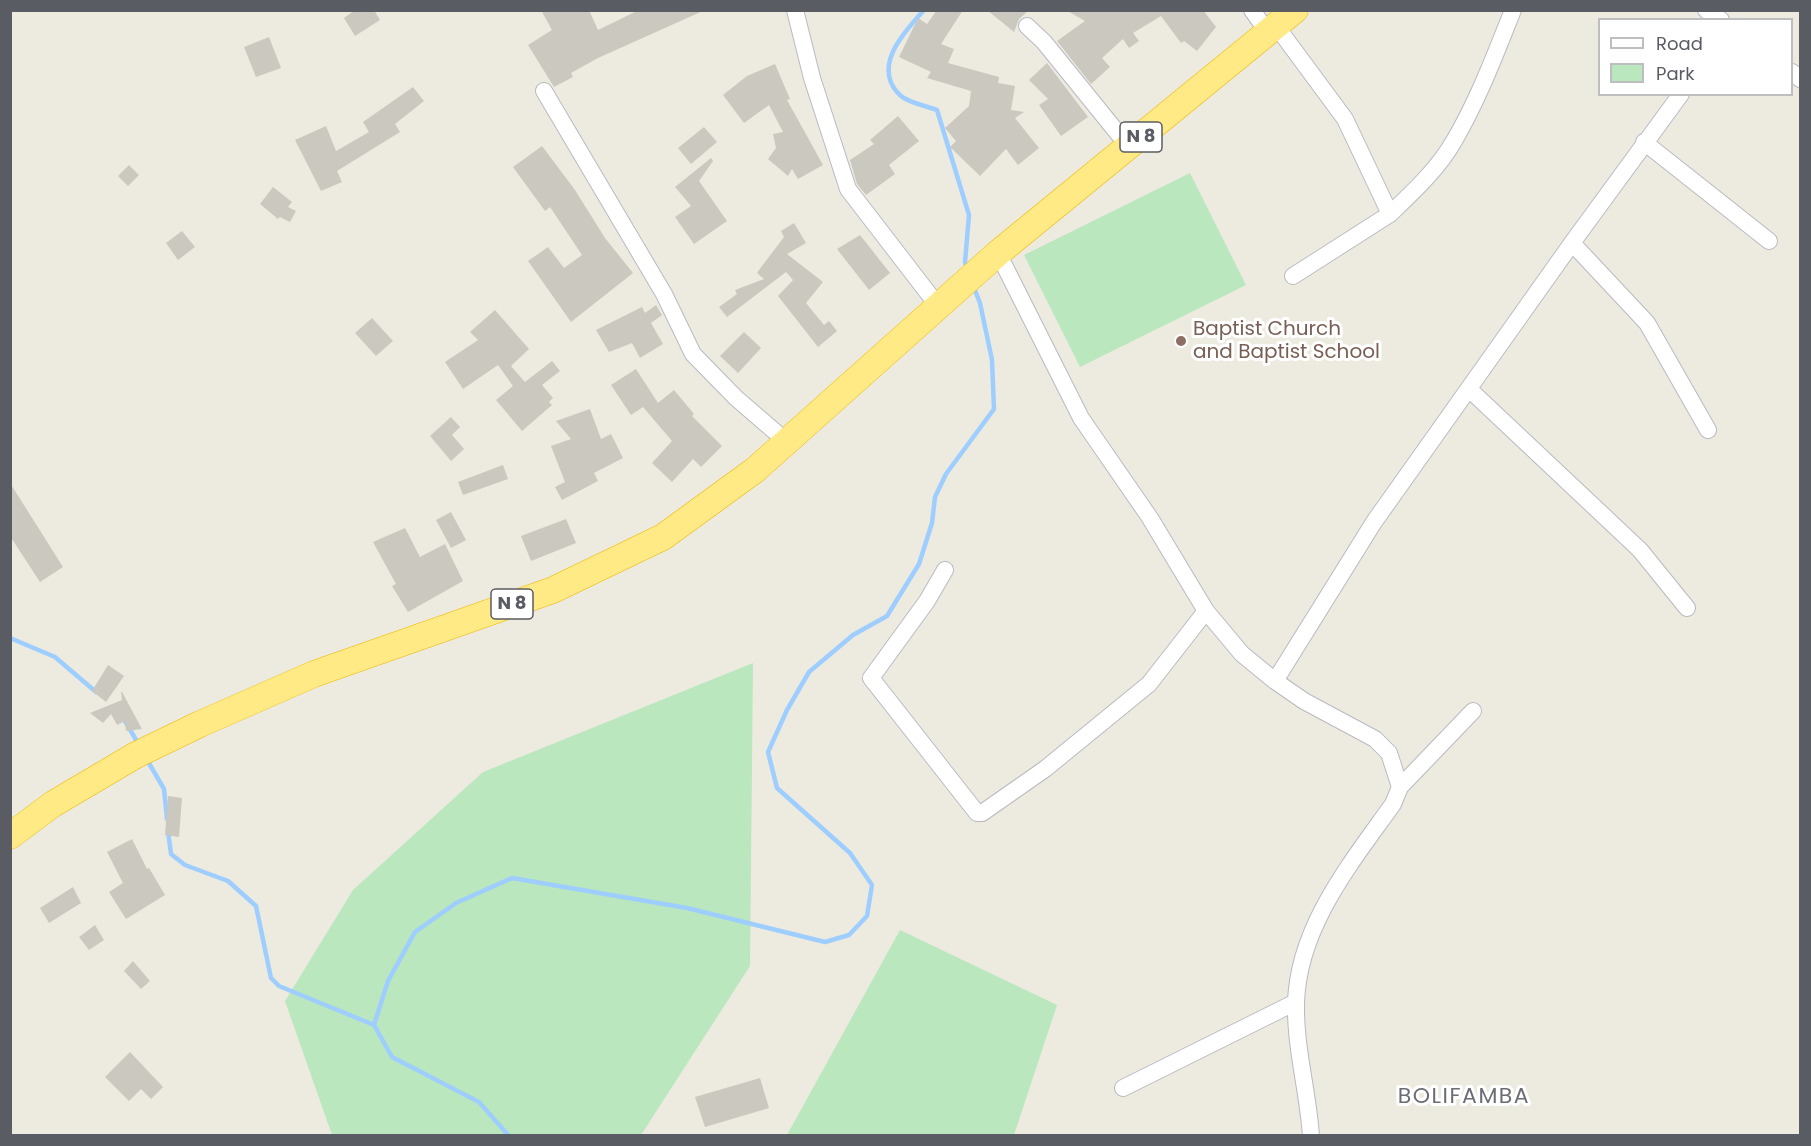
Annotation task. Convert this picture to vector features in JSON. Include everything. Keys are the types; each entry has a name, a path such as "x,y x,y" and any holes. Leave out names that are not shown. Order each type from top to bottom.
{"highway":[{"name":"N 8","path":"10,836 53,804 136,755 200,724 314,674 553,590 663,537 755,470 992,258 1280,24"}],"street":[{"path":"795,10 812,78 848,189 938,306"},
{"path":"1252,10 1280,24 1345,119 1390,214"},
{"path":"1293,276 1390,214 1421,184 1453,143 1484,82 1513,10"},
{"path":"1027,26 1044,42 1129,147"},
{"path":"544,91 664,294 693,354 736,398 787,442"},
{"path":"1275,681 1374,522 1644,142 1679,96"},
{"path":"1644,142 1769,241"},
{"path":"1572,243 1647,323 1708,430"},
{"path":"992,258 1081,418 1150,518 1206,612 1242,654 1275,681 1304,701 1375,739 1389,753 1400,787"},
{"path":"1469,389 1640,550 1687,608"},
{"path":"945,570 927,601 871,678 977,813 982,813 1046,769 1149,684 1206,612"},
{"path":"1311,1136 1309,1103 1298,1037 1296,1002 1309,939 1340,879 1393,804 1400,787 1473,711"},
{"path":"1123,1088 1296,1002"}],"green space":[{"path":"1190,173 1246,285 1080,367 1024,255"},
{"path":"753,663 750,966 641,1135 332,1135 285,1001 353,890 483,772"},
{"path":"900,930 1057,1005 1014,1135 787,1135"}],"building":[{"path":"355,10 374,10 380,20 355,36 344,18"},
{"path":"541,10 589,10 598,30 639,10 705,10 598,58 571,73 573,77 554,87 528,45 552,30"},
{"path":"937,10 963,10 941,44 954,49 948,63 999,77 998,83 1015,86 1011,110 1024,112 1015,118 1039,148 1018,165 1006,149 980,176 950,147 956,141 945,128 969,106 971,91 927,78 931,72 899,57 918,18 927,24"},
{"path":"987,10 1029,10 1019,19 1014,32"},
{"path":"1066,10 1203,10 1216,27 1197,51 1184,41 1181,43 1161,16 1133,33 1139,41 1129,48 1123,39 1102,58 1110,67 1091,84 1057,41 1085,21"},
{"path":"269,37 281,68 256,77 244,47"},
{"path":"1047,63 1088,117 1061,136 1039,105 1048,99 1029,80"},
{"path":"775,64 790,99 787,100 823,165 798,179 792,169 788,176 768,159 776,148 773,134 783,132 769,105 744,123 723,95 747,76"},
{"path":"413,87 424,101 395,124 400,132 337,171 342,182 321,191 295,140 326,126 336,151 369,132 363,122"},
{"path":"898,116 919,141 889,165 895,174 866,195 857,184 850,160 874,144 870,140"},
{"path":"704,127 717,142 691,164 678,148"},
{"path":"542,146 575,190 605,238 633,273 571,322 528,261 548,247 564,268 582,255 550,207 545,211 513,167"},
{"path":"711,158 713,161 699,181 727,221 694,244 675,217 691,206 675,187"},
{"path":"129,165 139,175 128,186 118,176"},
{"path":"273,187 292,202 288,207 296,211 290,222 280,217 278,219 260,204"},
{"path":"794,223 806,243 787,254 823,282 806,303 824,325 829,321 837,331 818,347 778,296 793,280 786,272 727,317 719,307 737,294 735,290 764,279 757,273 784,237 781,231"},
{"path":"182,231 195,247 178,260 166,243"},
{"path":"860,235 890,273 869,290 837,249"},
{"path":"656,305 662,315 651,323 663,344 640,358 632,343 609,352 596,330 642,307 645,313"},
{"path":"495,310 529,349 511,366 525,382 552,361 560,371 542,385 553,398 549,402 552,405 522,431 496,400 513,386 498,365 463,389 445,362 478,340 470,332"},
{"path":"372,318 393,341 376,356 355,333"},
{"path":"744,332 761,348 738,373 720,356"},
{"path":"636,369 658,403 674,390 694,414 692,416 722,446 701,467 693,459 672,482 652,463 672,441 643,407 631,415 611,385"},
{"path":"590,409 601,439 611,434 623,458 594,473 598,481 562,500 555,487 565,482 551,446 571,439 556,421"},
{"path":"451,417 460,427 452,435 464,449 451,461 430,436"},
{"path":"503,465 508,479 463,495 458,482"},
{"path":"10,483 63,567 40,582 10,536"},
{"path":"451,512 466,540 451,548 436,520"},
{"path":"566,519 576,543 531,561 521,536"},
{"path":"405,528 420,557 445,544 463,581 408,612 392,586 396,584 373,542"},
{"path":"108,665 124,676 106,702 92,691"},
{"path":"121,692 142,729 126,731 125,721 117,725 111,714 103,723 90,713 122,700"},
{"path":"168,796 182,798 179,837 165,835"},
{"path":"132,839 147,869 149,868 165,895 126,919 109,892 123,883 107,852"},
{"path":"73,887 81,903 49,923 40,908"},
{"path":"95,925 104,940 89,950 79,937"},
{"path":"133,961 150,981 141,989 124,971"},
{"path":"130,1052 163,1087 151,1099 141,1089 129,1101 105,1077"},
{"path":"760,1078 769,1108 705,1127 695,1097"}],"waterway":[{"path":"924,10 893,51 889,62 889,74 892,85 901,96 937,110 969,215 965,262 967,269"},
{"path":"509,1136 479,1102 392,1057 374,1025 388,981 415,932 456,903 512,878 687,908 825,942 849,935 867,916 872,885 850,853 777,788 768,752 787,710 809,672 853,635 887,616 919,564 932,523 935,497 946,474 994,409 992,360 980,303 973,285"},
{"path":"10,638 55,657 96,692"},
{"path":"122,716 139,745"},
{"path":"146,758 164,789 167,819"},
{"path":"168,831 171,854 185,865 228,881 256,906 271,978 279,986 374,1025"}],"place":[{"name":"Baptist Church and Baptist School","path":"1181,341"}],"district":[{"name":"BOLIFAMBA","path":"1464,1097"}]}
